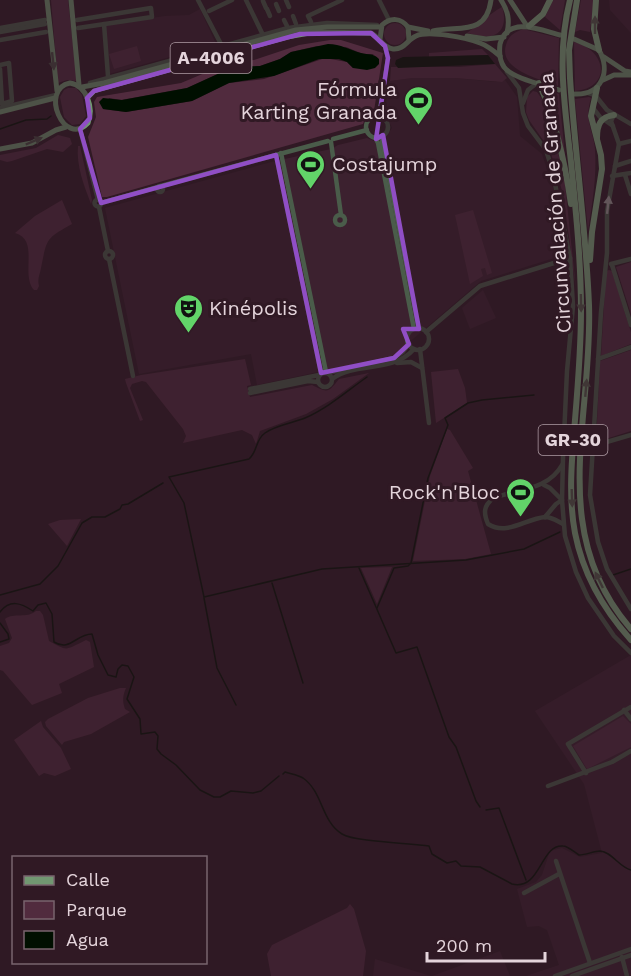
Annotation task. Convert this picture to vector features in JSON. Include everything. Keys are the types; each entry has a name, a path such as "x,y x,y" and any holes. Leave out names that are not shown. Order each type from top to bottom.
{"highway":[{"path":"528,26 543,14 550,0"},
{"name":"Circunvalación de Granada","path":"570,0 566,78 577,224 581,330 572,468 573,519 578,545 594,589 610,615 631,640"},
{"name":"Circunvalación de Granada","path":"569,22 577,0"},
{"path":"596,0 594,30 601,53"},
{"path":"538,83 550,109 573,216 577,224"},
{"path":"587,276 602,169 592,127 594,92"},
{"name":"Circunvalación de Granada","path":"568,105 587,276 588,350 579,484 581,522 588,551 601,584 619,614 631,628"},
{"path":"597,142 598,126 602,119 614,115"}],"main road":[{"path":"47,0 56,95 60,118 66,127"},
{"path":"0,149 32,143 66,127 80,129 88,123 90,118 87,98 82,86 71,0"},
{"path":"433,31 464,29 476,25 487,13 491,0"},
{"path":"501,0 508,13 509,21 500,47 504,67 513,73 559,90"},
{"path":"510,0 528,26"},
{"path":"500,56 485,46 463,39 422,34 394,50 385,46 380,40 382,26 389,20 401,20 408,27 486,39 505,35 517,27 528,26 560,35"},
{"name":"A-4006","path":"0,110 56,95 66,84 82,86 296,30 382,26"},
{"path":"408,27 409,40"},
{"name":"A-4006","path":"87,98 94,91 103,88 300,34 366,33 375,35 380,40"},
{"path":"574,39 601,53 631,74"},
{"path":"575,94 594,92 603,80 605,67 601,53"},
{"path":"603,80 615,75 631,74"}],"street":[{"path":"152,0 153,6"},
{"path":"198,0 222,46"},
{"path":"209,11 232,0"},
{"path":"246,0 262,33"},
{"path":"286,0 297,24"},
{"path":"311,22 308,16 342,0"},
{"path":"379,0 389,20"},
{"path":"263,1 274,26"},
{"path":"276,2 287,26"},
{"path":"77,20 151,8 152,17 78,28"},
{"path":"0,30 45,22"},
{"path":"104,24 108,76"},
{"path":"82,86 288,28 311,24 382,26"},
{"path":"0,40 46,32"},
{"path":"379,116 388,58 385,46"},
{"path":"388,58 394,50"},
{"path":"9,63 12,102 2,104 0,67 9,63"},
{"path":"504,67 519,88 528,126 546,150 552,168 570,258 573,306 567,371 563,524 570,554 588,598 614,636 631,653"},
{"path":"523,106 528,90 538,83"},
{"path":"594,92 607,110 631,124"},
{"path":"592,106 602,119 613,126"},
{"path":"614,115 611,120 620,144 607,211 607,253 590,495 598,542 612,580 631,609"},
{"path":"367,130 368,121 373,117 384,118 388,124 382,142 416,329"},
{"path":"80,129 99,203 108,251 105,255 109,259 134,376"},
{"path":"367,130 375,137 381,155 416,329"},
{"path":"99,203 367,130"},
{"path":"375,137 383,135"},
{"path":"331,141 341,215"},
{"path":"620,144 631,141"},
{"path":"279,154 324,374 332,379"},
{"path":"615,166 631,161"},
{"path":"612,176 631,173"},
{"path":"625,175 631,194"},
{"path":"426,332 480,286 570,258"},
{"path":"605,263 612,265 631,259"},
{"path":"612,265 631,325"},
{"path":"416,329 426,332 429,339 428,344 420,350 414,349 409,344 408,334 416,329"},
{"path":"409,344 394,358 253,390 308,381 318,382 325,387 330,385 332,379 343,374 394,363 411,362 422,368"},
{"path":"598,359 631,347"},
{"path":"394,363 414,349"},
{"path":"420,350 429,423"},
{"path":"318,382 324,374"},
{"path":"593,446 631,435"},
{"path":"563,464 556,476 544,485 494,498 484,510 488,524 494,528 504,529 545,517 563,524"},
{"path":"544,485 562,500"},
{"path":"545,517 562,500"},
{"path":"586,773 568,744 631,706"},
{"path":"624,710 631,719"},
{"path":"548,786 586,773 631,751"},
{"path":"555,861 590,963"},
{"path":"524,893 559,874"},
{"path":"555,976 571,973 590,963 631,950"},
{"path":"621,959 631,950"},
{"path":"563,976 631,956"},
{"path":"621,959 627,976"}],"highlighted area":[{"path":"371,33 385,46 388,58 376,139 383,135 419,329 403,329 409,344 394,358 321,373 276,155 101,203 80,129 90,118 87,98 94,91 300,34"}],"shaded area":[{"path":"609,0 631,0 631,33 610,10"},
{"path":"200,9 216,44 109,74 105,25 165,16 189,15"},
{"path":"413,78 455,78 496,82 505,80 517,97 520,136 542,154 555,194 564,255 481,281 393,356 257,385 251,354 139,374 105,208 275,161 331,149 338,145 367,138 374,141 385,139 392,128 385,112 389,81"},
{"path":"483,290 496,318 470,329 462,308"},
{"path":"631,655 631,976 526,976 559,965 547,930 539,926 527,927 517,889 536,882 542,875 550,851 562,848 580,857 602,853 584,784 535,711"},
{"path":"500,951 510,976 432,976"},
{"path":"375,959 431,976 373,976"}],"green space":[{"path":"51,0 68,0 77,81 67,80 58,83"},
{"path":"553,0 565,0 560,30 545,17"},
{"path":"581,0 594,0 590,32 580,30 575,32"},
{"path":"502,7 504,20 499,32 488,36 467,33 488,16"},
{"path":"391,23 399,23 406,30 406,38 399,45 391,45 384,38 384,30"},
{"path":"523,29 559,38 558,86 532,77 508,61 505,54 508,39"},
{"path":"341,40 383,53 374,111 363,124 102,197 88,137 96,117 94,102 97,97 181,83 231,62 254,60 299,45","holes":["317,46 346,47 363,54 374,54 353,68 347,62 325,58 264,79 229,83 192,101 126,112 103,109 109,98 121,100 187,88 233,67 260,66 280,59 291,52"]},
{"path":"574,42 594,53 601,69 595,83 575,91"},
{"path":"137,46 141,61 114,69 109,54"},
{"path":"482,49 488,55 429,57 429,53"},
{"path":"495,64 507,78 502,82 455,78 413,78 390,81 391,67 459,67"},
{"path":"68,88 76,88 82,95 86,116 80,124 72,125 64,117 60,97"},
{"path":"545,89 559,94 566,165 552,102"},
{"path":"533,91 537,92 544,102 564,175 576,289 563,194 550,150 526,112 527,97"},
{"path":"591,98 588,112 595,159 594,190 588,231 575,99"},
{"path":"58,135 70,138 72,144 63,152 47,149 12,161 0,160 0,155 36,148"},
{"path":"78,146 80,146 91,204 79,168"},
{"path":"62,200 72,224 52,237 46,245 38,281 39,286 37,290 34,290 30,283 27,243 15,233 35,216"},
{"path":"473,210 492,273 487,275 485,268 481,269 483,276 470,284 455,215"},
{"path":"631,262 631,314 616,267"},
{"path":"606,271 612,271 631,332 631,344 601,356"},
{"path":"631,350 631,431 596,442 600,361"},
{"path":"245,359 251,385 247,386 250,397 312,385 327,390 339,379 369,373 333,399 306,414 260,431 256,444 252,435 242,430 183,443 186,436 183,429 146,382 142,381 132,384 130,388 143,420 140,421 125,379"},
{"path":"458,369 465,388 467,403 436,423 431,372"},
{"path":"447,429 450,430 473,468 468,471 491,554 465,559 413,561 430,476"},
{"path":"81,519 67,546 48,524 60,520"},
{"path":"392,567 377,604 361,568"},
{"path":"40,611 43,615 49,641 66,648 86,640 90,642 94,667 59,684 62,693 32,705 0,670 0,646 9,643 12,638 5,619 12,616 29,615"},
{"path":"126,688 123,703 125,709 130,712 91,734 64,742 62,745 46,726 45,722 48,719 88,698"},
{"path":"623,716 631,724 631,747 587,769 573,746"},
{"path":"41,721 43,727 61,748 71,769 55,776 44,773 39,776 14,740"},
{"path":"350,904 354,909 366,951 363,976 271,976 267,954 272,945 347,908"}],"water":[{"path":"328,44 373,55 379,59 379,64 367,70 353,68 347,62 339,59 319,59 274,76 229,83 192,101 126,112 103,109 99,102 103,98 122,100 187,88 233,67 260,66 280,59 291,52"},
{"path":"488,55 495,64 398,68 395,64 396,60 403,57"}],"waterway":[{"path":"0,129 26,120 47,119 51,116"},
{"path":"367,377 313,414 265,433 249,459 169,477 184,503 204,597 322,569 466,560 524,549 560,532"},
{"path":"377,608 394,568 408,566 411,563 428,478 448,425 445,418 468,403 534,395"},
{"path":"0,595 40,584 58,566 82,523 92,517 105,517 163,483"},
{"path":"359,568 396,653 417,647 449,737 456,747 480,807"},
{"path":"613,575 631,569"},
{"path":"272,583 303,683"},
{"path":"204,598 217,668 236,705"},
{"path":"0,612 12,604 20,604 33,611 38,605 46,603 52,614 54,642 60,645 69,644 92,634 98,655 108,675 116,677 122,665 128,666 134,677 127,699 140,719 141,734 155,732 158,736 157,749 200,790 214,797 220,797 231,791 253,793 261,791 279,776"},
{"path":"0,623 9,639 0,642"},
{"path":"283,774 285,772 299,776 310,784 330,822 342,834 370,841 429,846 432,854 447,863 456,861 461,866 480,867 512,884 529,881 549,852 555,847 563,846 579,855 604,852 631,870"},
{"path":"486,810 499,808 526,880"}],"place":[{"name":"Fórmula Karting Granada","path":"418,126"},
{"name":"Costajump","path":"311,190"},
{"name":"Kinépolis","path":"188,334"},
{"name":"Rock'n'Bloc","path":"521,518"}]}
